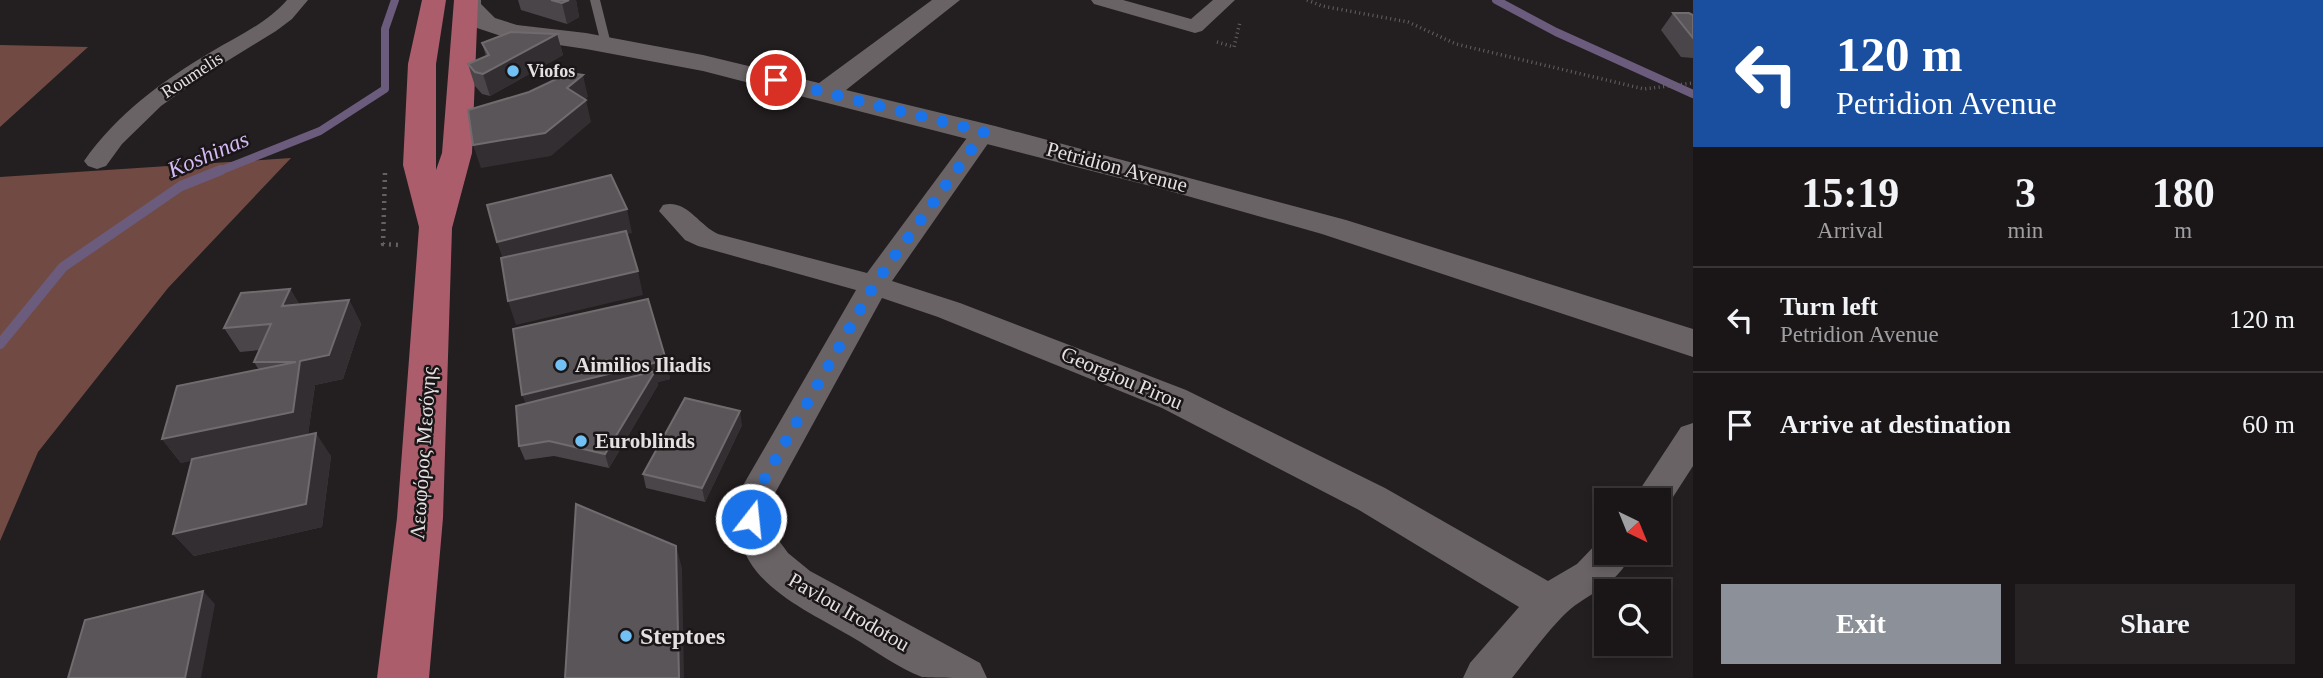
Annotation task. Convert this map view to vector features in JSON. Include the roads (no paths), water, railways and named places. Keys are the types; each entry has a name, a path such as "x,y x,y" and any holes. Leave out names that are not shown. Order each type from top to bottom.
{"main road":[{"name":"Λεωφόρος Μεσόγης","path":"433,0 422,64 419,165 435,228"},
{"name":"Λεωφόρος Μεσόγης","path":"404,678 420,518 435,228 457,153 467,0"}],"street":[{"name":"Roumelis","path":"97,161 118,132 146,106 277,21 298,0"},
{"name":"Petridion Avenue","path":"467,0 469,6 486,23 529,36 606,44 704,63 984,132 1334,227 1693,343"},
{"path":"825,92 948,0"},
{"path":"1101,0 1195,27 1219,5"},
{"path":"1186,3 1219,5"},
{"name":"Petridion Avenue","path":"461,69 462,59 469,54 497,43 529,36"},
{"name":"Pavlou Irodotou","path":"965,678 796,584 774,567 760,547 751,519 756,494 874,285 984,132"},
{"name":"Georgiou Pirou","path":"673,211 695,234 708,240 874,285 1041,344 1174,399 1372,499 1548,603"},
{"path":"1659,488 1693,437"},
{"path":"1485,678 1548,603 1591,576 1602,565"}],"lane":[{"path":"595,0 606,44"}],"waterway":[{"name":"Koshinas","path":"217,172 320,131 385,89 385,29 395,0"},
{"path":"1496,0 1556,32 1693,94"},
{"name":"Koshinas","path":"0,344 63,267 181,186 221,170"}],"place":[{"name":"Viofos","path":"513,71"},
{"name":"Aimilios Iliadis","path":"561,365"},
{"name":"Euroblinds","path":"581,441"},
{"name":"Steptoes","path":"626,636"}]}
